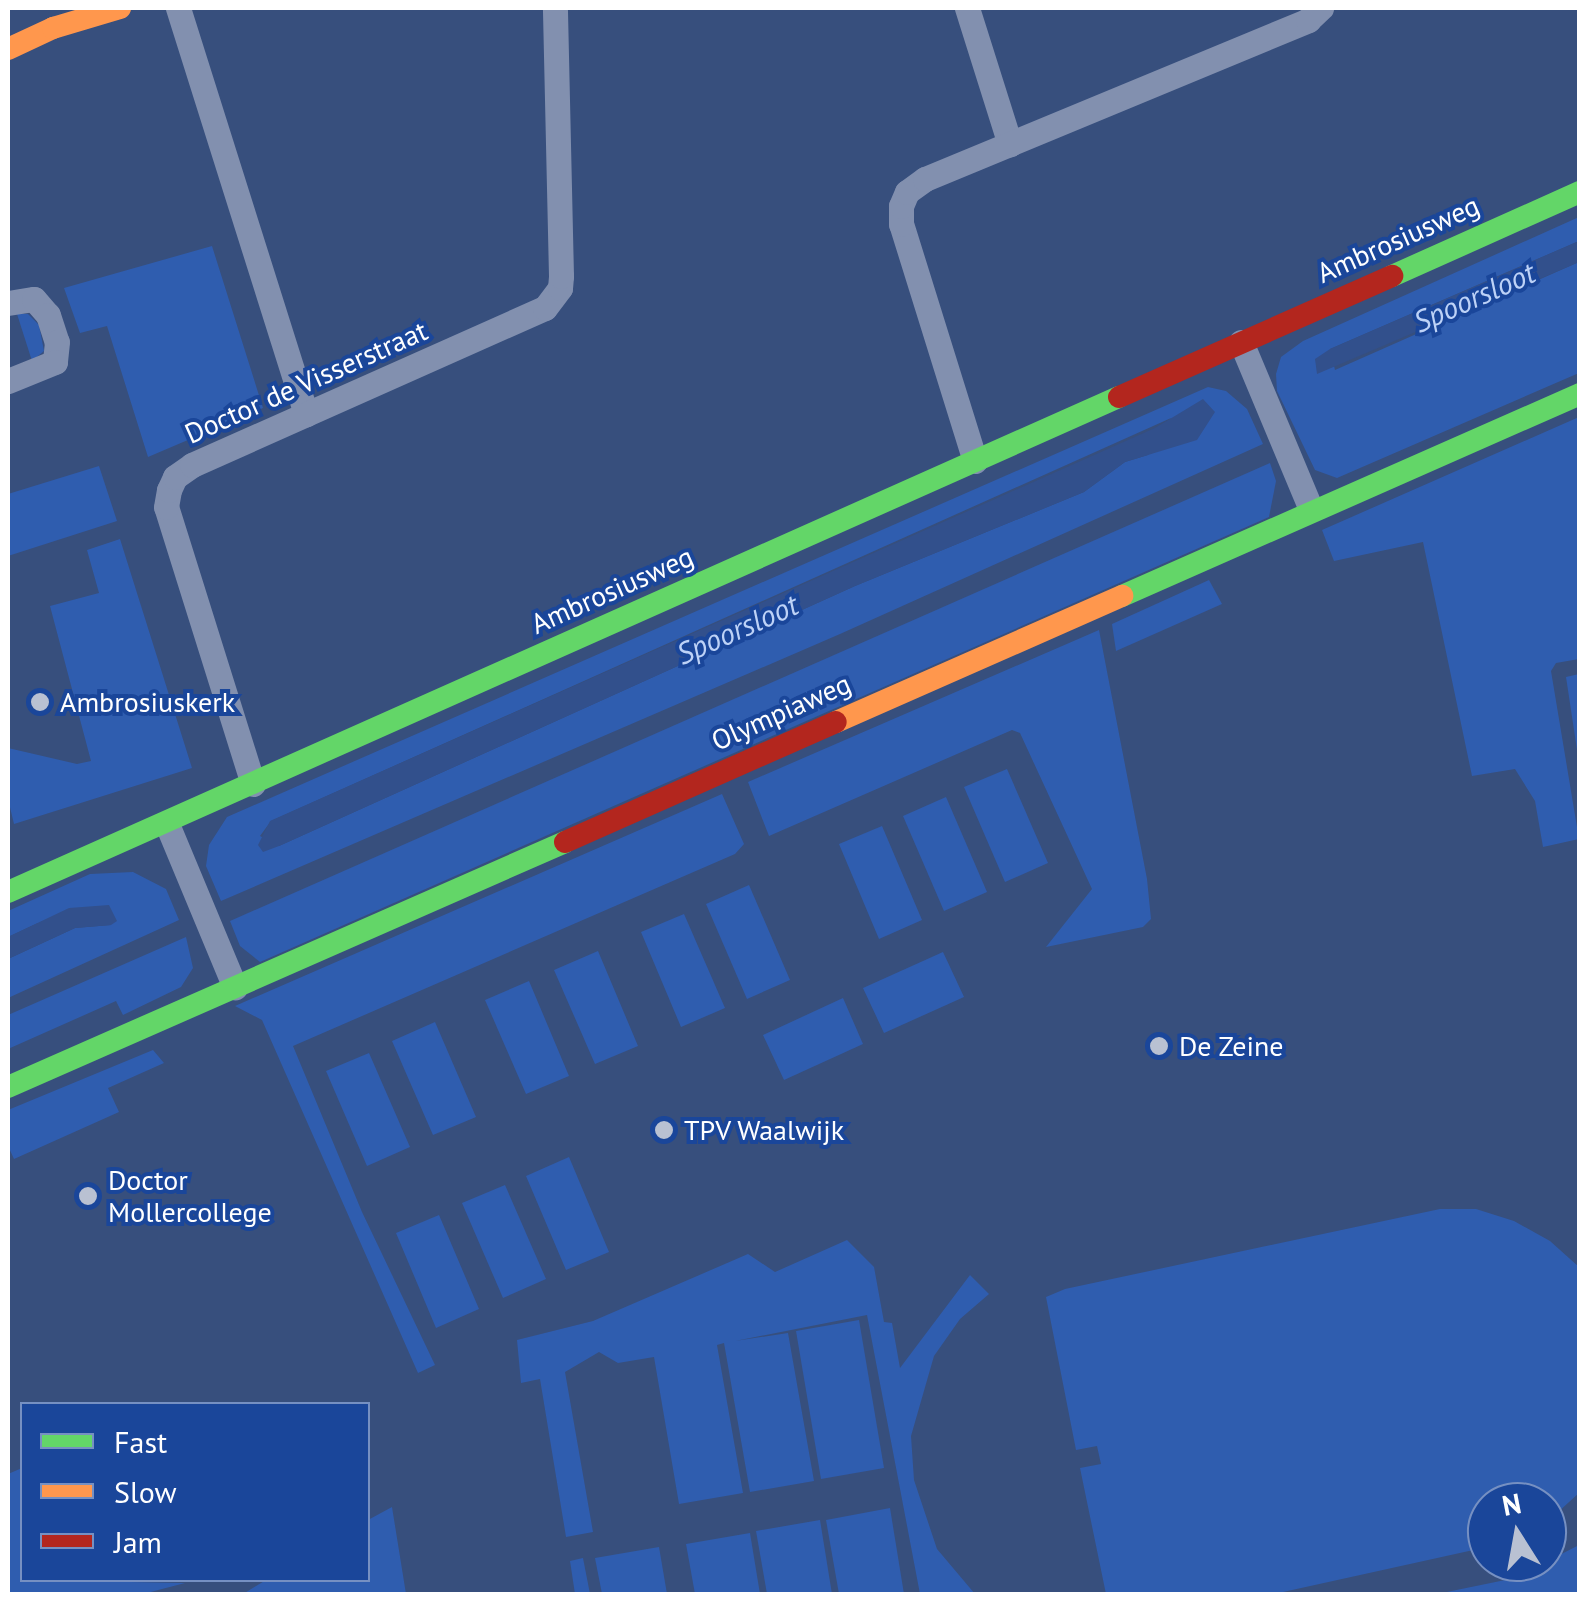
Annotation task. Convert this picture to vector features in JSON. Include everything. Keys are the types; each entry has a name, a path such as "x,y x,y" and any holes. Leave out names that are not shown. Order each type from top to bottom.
{"street":[{"path":"8,49 53,28 120,8"},
{"path":"178,8 306,414"},
{"name":"Doctor de Visserstraat","path":"254,784 166,507 175,477 192,465 545,308 560,288 561,262 556,8"},
{"path":"968,8 1010,144"},
{"path":"975,461 901,224 901,206 908,192 925,179 1308,20 1322,8"},
{"name":"Ambrosiusweg","path":"8,892 1580,192"},
{"path":"8,303 34,299 48,315 57,342 56,362 8,381"},
{"path":"1241,342 1311,510"},
{"name":"Olympiaweg","path":"8,1087 1580,394"},
{"path":"166,824 234,988"}],"shaded area":[{"path":"1579,217 1579,241 1330,349 1335,370 1579,262 1579,373 1337,478 1315,470 1277,391 1281,357 1303,341"},
{"path":"212,246 263,408 148,457 107,326 80,333 64,288"},
{"path":"17,314 28,314 39,325 44,351 32,361"},
{"path":"1208,387 1226,391 1247,409 1263,444 840,634 221,901 206,866 209,845 227,817","holes":["1171,418 1148,455 1125,462 1084,492 855,586 279,846 260,836 271,821"]},
{"path":"1579,417 1579,659 1556,663 1551,671 1579,839 1543,847 1535,801 1515,769 1472,776 1423,542 1334,561 1322,530"},
{"path":"1270,463 1276,481 1269,517 260,962 240,946 230,921"},
{"path":"99,466 117,521 8,556 8,494"},
{"path":"120,539 192,768 14,824 8,799 8,748 77,764 91,761 50,606 99,593 87,550"},
{"path":"1209,580 1222,604 1116,651 1112,624"},
{"path":"1099,630 1147,879 1151,919 1143,927 1046,947 1092,889 1020,733 1012,730 769,836 748,782"},
{"path":"1580,674 1579,763 1566,677"},
{"path":"1007,769 1048,863 1005,882 964,787"},
{"path":"722,794 744,844 735,854 293,1046 362,1212 435,1365 418,1373 262,1020 235,1006"},
{"path":"946,797 987,892 944,911 903,816"},
{"path":"882,826 922,920 879,939 839,844"},
{"path":"133,872 166,889 179,920 8,998 8,959 75,928 111,925 38,923 8,937 8,911 90,874"},
{"path":"749,885 790,980 747,999 706,904"},
{"path":"684,914 725,1008 681,1027 641,932"},
{"path":"186,937 193,968 181,987 123,1015 116,1001 8,1049 8,1015"},
{"path":"598,951 638,1046 595,1064 554,970"},
{"path":"943,952 964,997 884,1033 863,988"},
{"path":"529,981 569,1076 526,1094 485,1000"},
{"path":"843,998 863,1044 784,1080 763,1035"},
{"path":"435,1022 476,1117 433,1135 392,1041"},
{"path":"153,1050 164,1063 108,1088 119,1112 14,1159 8,1146 8,1110"},
{"path":"369,1053 410,1147 367,1166 326,1071"},
{"path":"569,1157 609,1252 566,1270 526,1176"},
{"path":"505,1185 546,1279 503,1298 462,1203"},
{"path":"1440,1209 1476,1209 1514,1221 1550,1241 1579,1267 1579,1493 1567,1504 1567,1482 1467,1482 1467,1551 1274,1594 1106,1594 1080,1468 1101,1464 1097,1446 1076,1450 1046,1297 1065,1289"},
{"path":"439,1215 479,1309 436,1328 396,1233"},
{"path":"847,1240 874,1267 884,1322 892,1323 900,1368 970,1275 989,1294 960,1319 934,1356 911,1436 914,1480 937,1549 975,1594 920,1594 867,1315 735,1341 788,1333 814,1481 750,1492 724,1343 717,1345 743,1493 679,1504 654,1357 618,1363 599,1352 565,1372 593,1532 566,1537 540,1379 521,1383 517,1340 593,1321 748,1254 775,1272"},
{"path":"859,1320 884,1468 821,1479 796,1331"},
{"path":"20,1469 20,1582 185,1583 143,1594 8,1594 8,1474"},
{"path":"392,1507 406,1594 243,1594 263,1582 370,1582 370,1519"},
{"path":"890,1508 904,1594 839,1594 826,1520"},
{"path":"820,1520 832,1594 767,1594 756,1531"},
{"path":"750,1533 760,1594 695,1594 686,1544"},
{"path":"1579,1545 1579,1594 1437,1594 1496,1582 1567,1582 1567,1551"},
{"path":"659,1547 667,1594 602,1594 595,1558"},
{"path":"583,1558 590,1594 575,1594 570,1561"}],"water":[{"name":"Spoorsloot","path":"1579,241 1579,262 1317,374 1315,359 1330,349"},
{"name":"Spoorsloot","path":"1203,399 1215,412 1197,440 1125,462 1084,492 855,586 279,846 263,852 258,845 270,821 1155,428"},
{"path":"109,905 117,921 111,925 75,928 8,959 8,937 69,908"}],"traffic: fast":[{"path":"1392,276 1580,192"},
{"path":"1122,596 1580,394"},
{"path":"8,892 1119,397"},
{"path":"8,1087 565,842"}],"traffic: slow":[{"path":"8,49 53,28 120,8"},
{"path":"836,722 1122,596"}],"traffic: jam":[{"path":"1119,397 1392,276"},
{"path":"565,842 836,722"}],"place":[{"name":"Ambrosiuskerk","path":"40,702"},
{"name":"De Zeine","path":"1159,1046"},
{"name":"TPV Waalwijk","path":"664,1130"},
{"name":"Doctor Mollercollege","path":"88,1196"}]}
